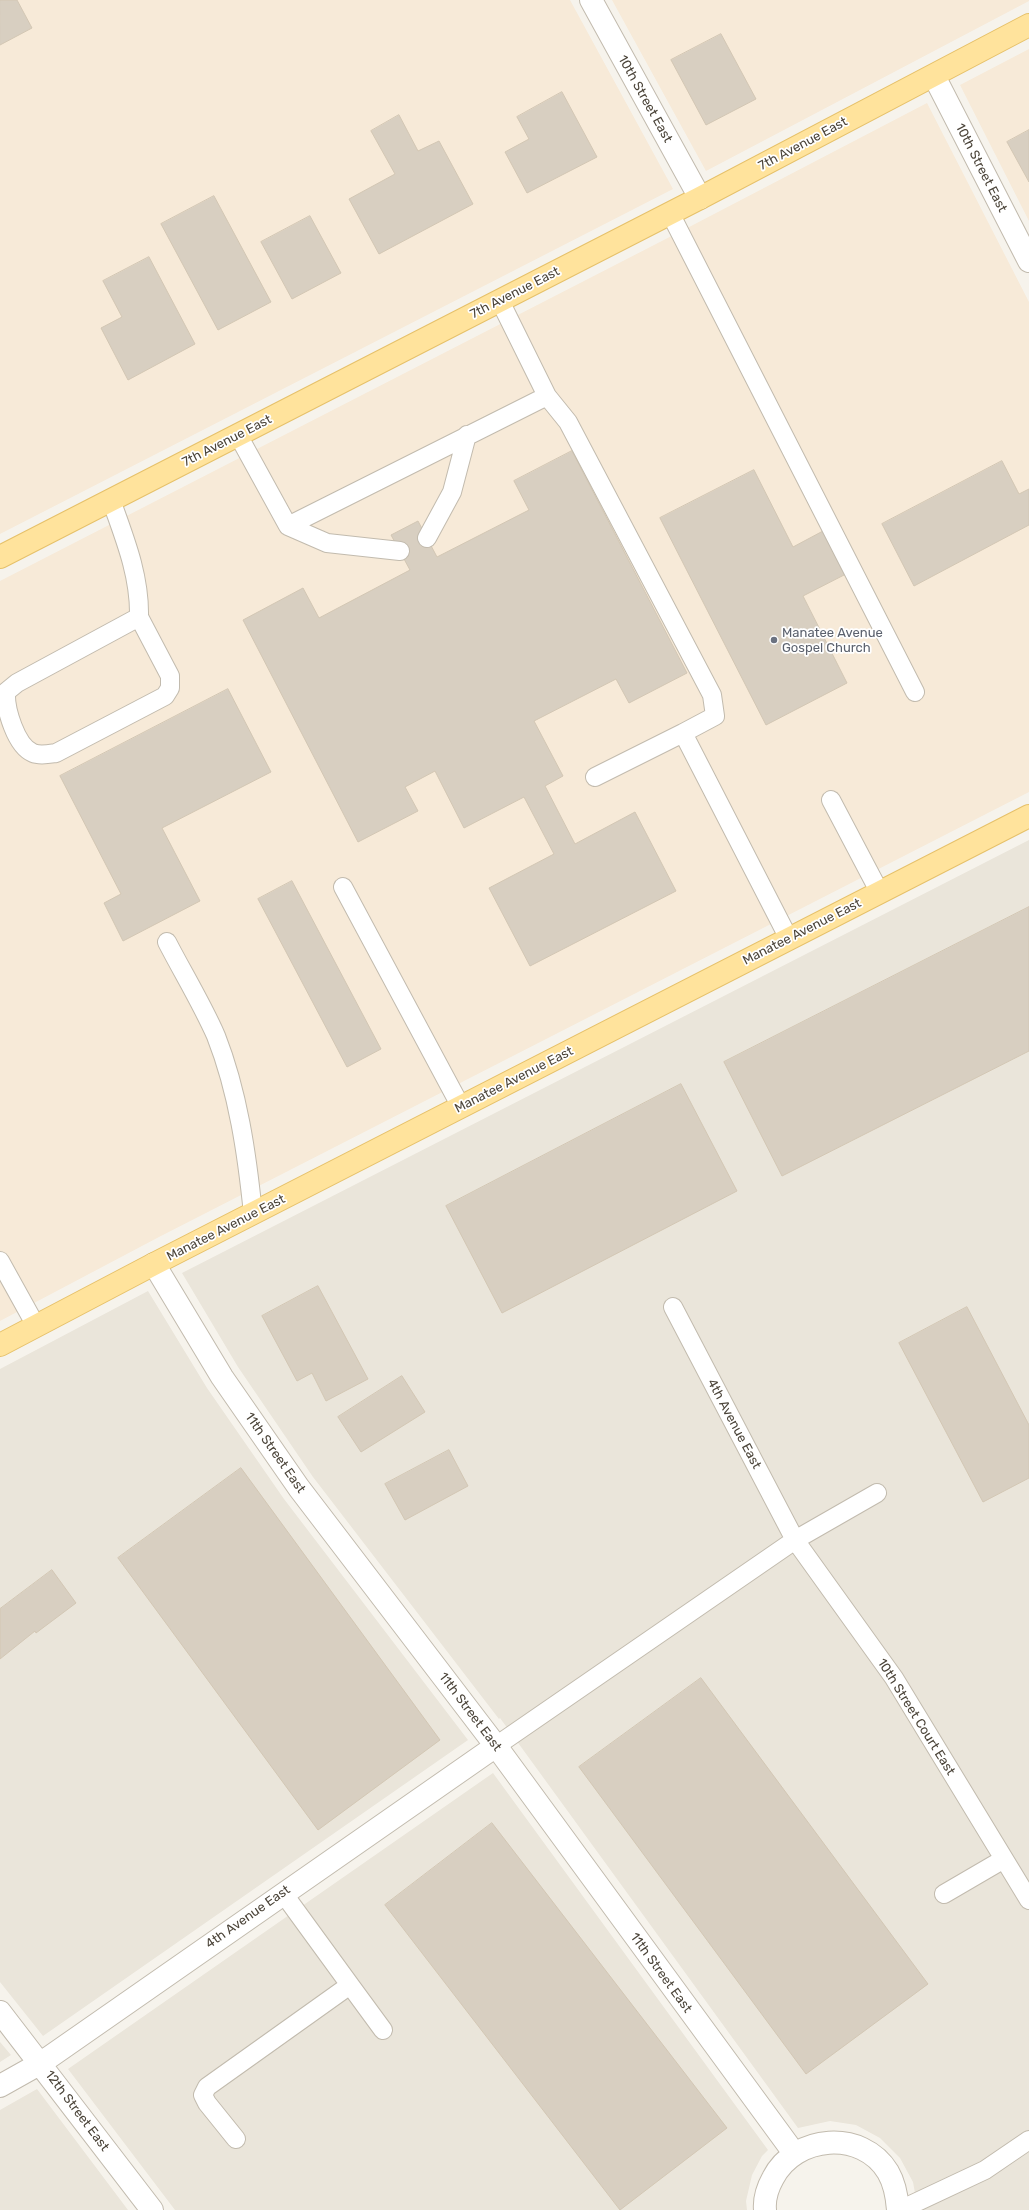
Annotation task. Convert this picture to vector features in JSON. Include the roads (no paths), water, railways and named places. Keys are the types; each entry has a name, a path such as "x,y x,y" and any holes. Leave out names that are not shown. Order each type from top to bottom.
{"main road":[{"name":"7th Avenue East","path":"0,557 700,198 1029,25"},
{"name":"Manatee Avenue East","path":"0,1346 154,1264 1029,816"}],"street":[{"name":"10th Street East","path":"591,0 700,198"},
{"name":"10th Street East","path":"934,76 1029,261"},
{"name":"11th Street East","path":"154,1264 222,1377 299,1488 496,1746 794,2153"},
{"name":"4th Avenue East","path":"0,2086 40,2063 282,1893 496,1746"},
{"name":"12th Street East","path":"0,2012 152,2210"},
{"path":"765,2210 768,2186 778,2168 794,2153 813,2144 834,2142 854,2145 873,2156 887,2171 896,2190 899,2210"}],"lane":[{"path":"670,213 914,692"},
{"path":"500,301 547,396 568,422 712,695 715,716 595,777"},
{"path":"288,526 547,396"},
{"path":"238,434 288,526 327,543 400,551"},
{"path":"427,538 452,492 467,436"},
{"path":"111,500 136,574 140,595 139,617 170,676 170,688 164,696 56,753 43,755 33,753 24,745 8,716 6,692 17,683 139,617"},
{"path":"683,732 789,939"},
{"path":"831,800 880,893"},
{"path":"343,887 461,1107"},
{"path":"167,942 215,1035 228,1072 248,1166 253,1214"},
{"path":"0,1261 36,1326"},
{"name":"4th Avenue East","path":"673,1307 795,1540"},
{"path":"496,1746 795,1540 877,1493"},
{"name":"10th Street Court East","path":"795,1540 894,1678 1029,1900"},
{"path":"944,1894 1004,1859"},
{"path":"282,1893 383,2030"},
{"path":"236,2139 207,2104 203,2095 207,2087 350,1985"},
{"path":"899,2210 985,2170 1029,2140"}],"place":[{"name":"Manatee Avenue Gospel Church","path":"774,640"}]}
